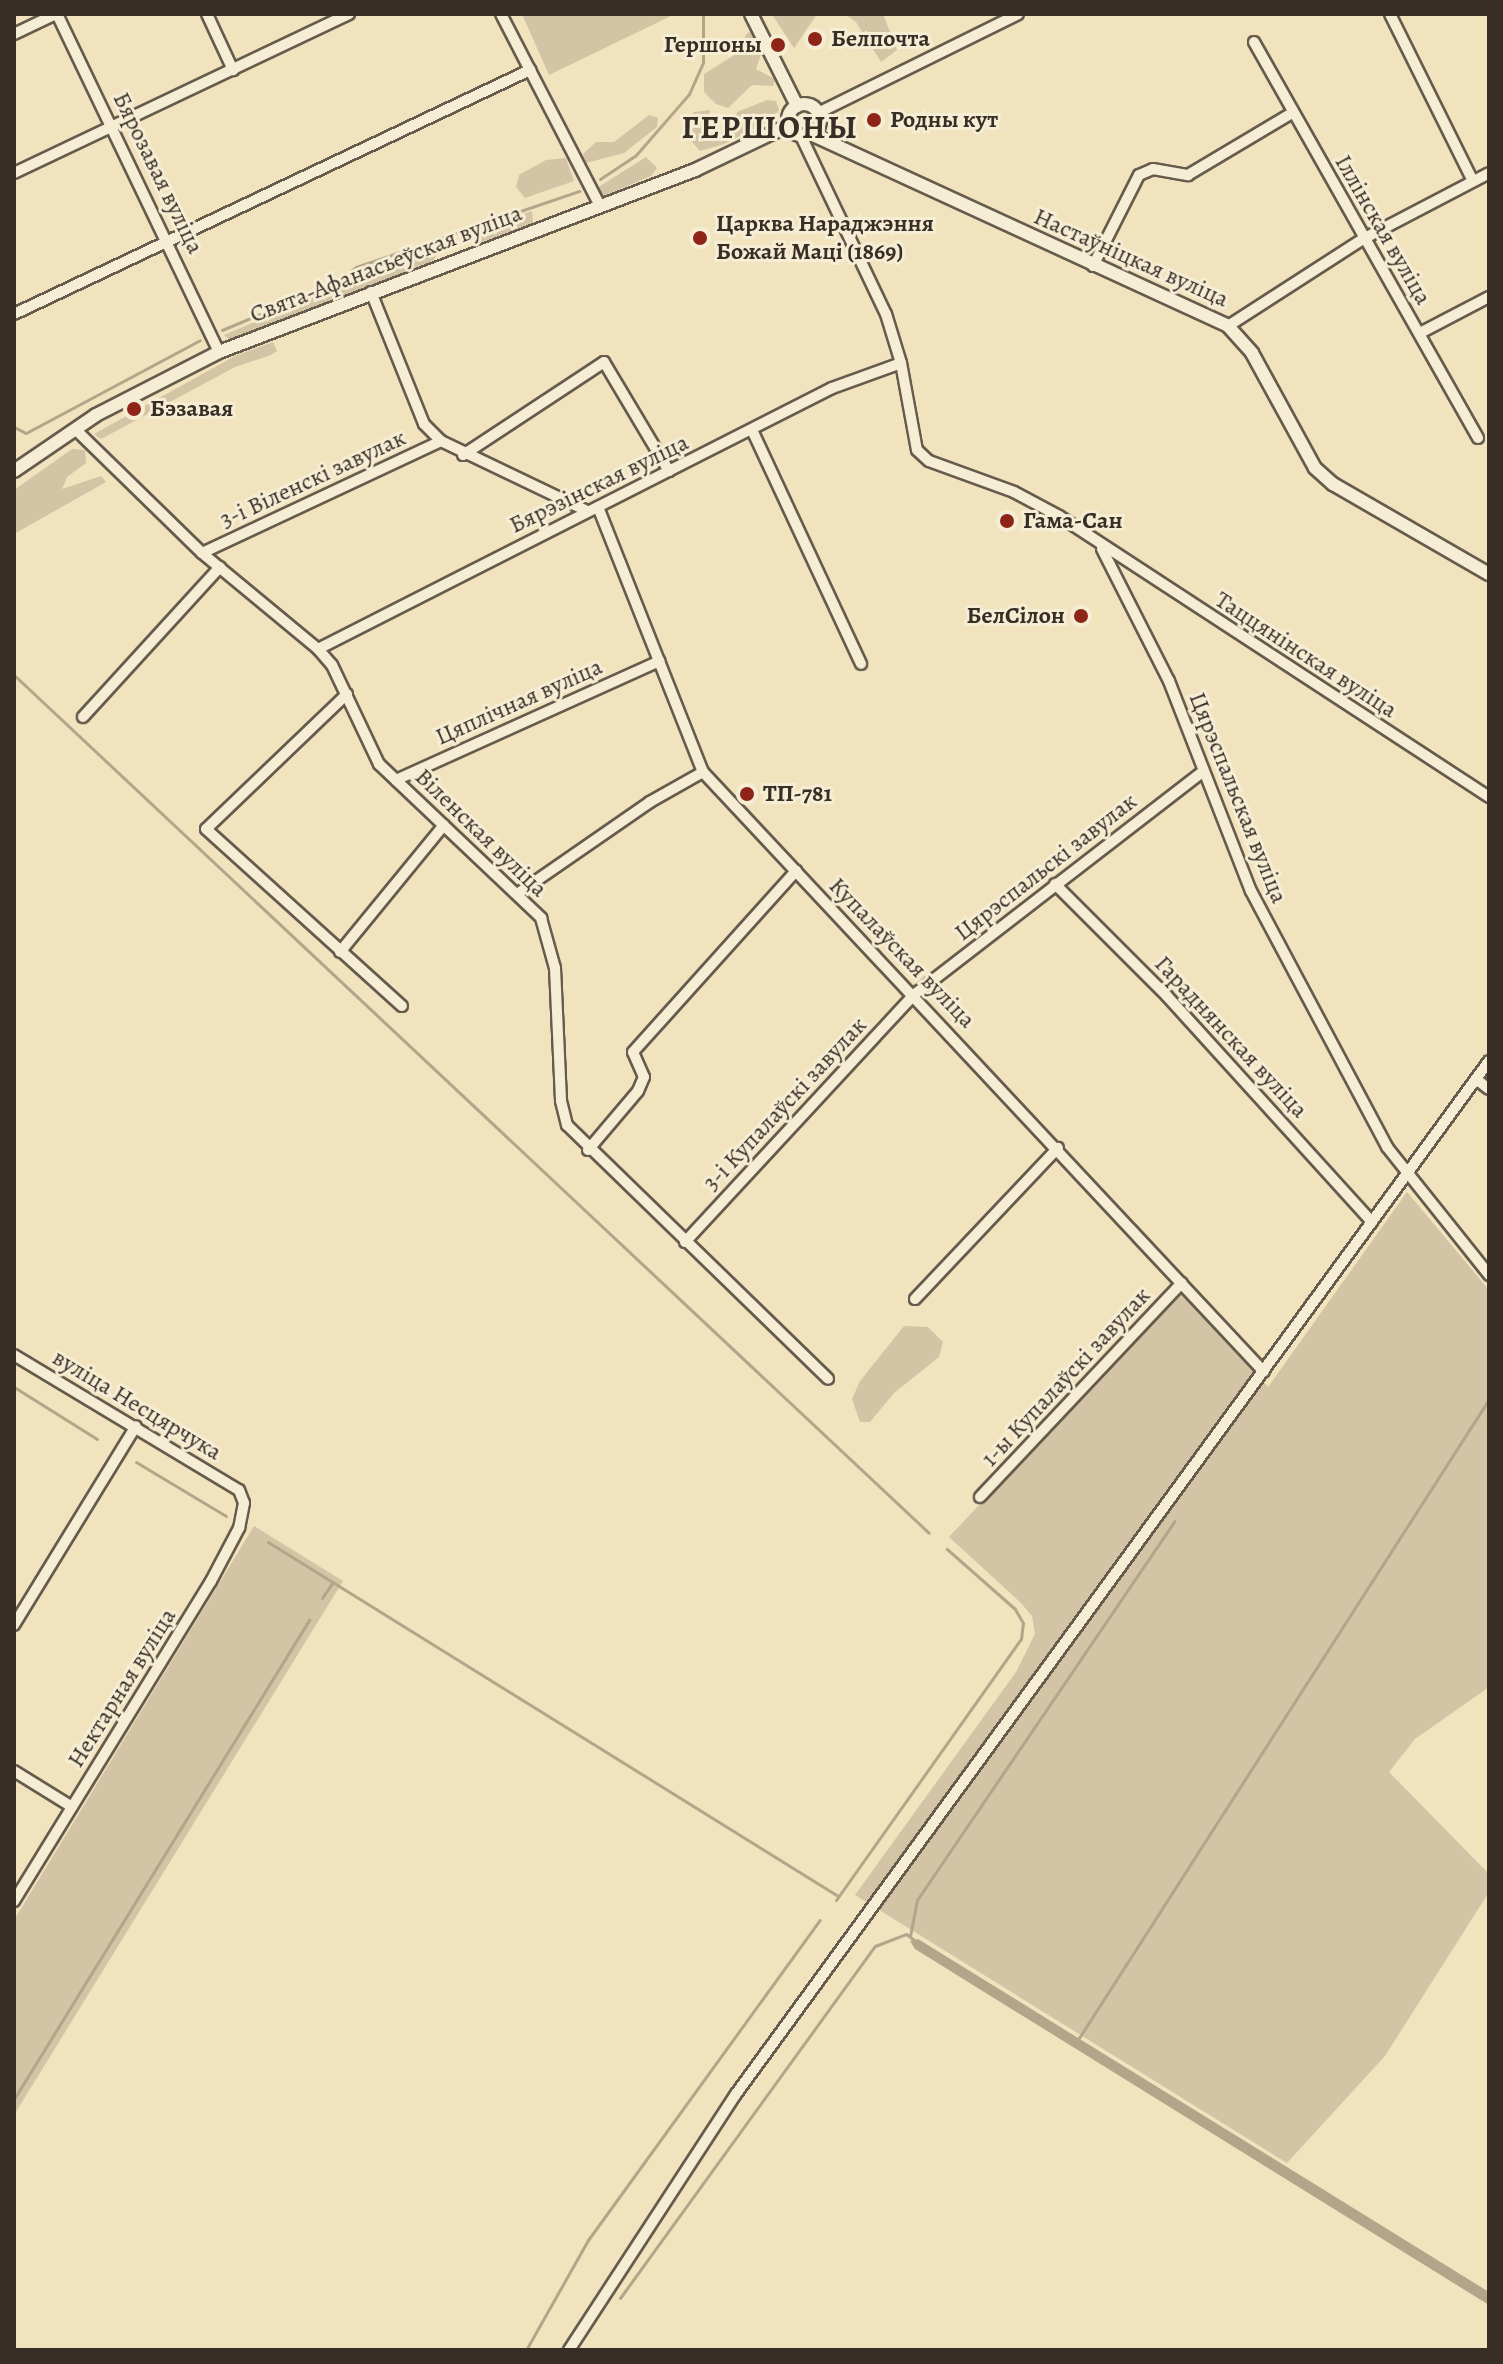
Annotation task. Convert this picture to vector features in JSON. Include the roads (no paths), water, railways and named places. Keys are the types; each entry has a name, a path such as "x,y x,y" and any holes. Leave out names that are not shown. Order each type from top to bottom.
{"street":[{"path":"14,34 57,14"},
{"name":"Бярозавая вуліца","path":"57,14 169,240 219,352"},
{"path":"207,14 233,70"},
{"path":"14,173 349,14"},
{"path":"501,14 600,206"},
{"path":"751,14 797,106 789,125 806,135 886,314 901,363"},
{"path":"818,113 1018,14"},
{"path":"1390,14 1473,181"},
{"name":"Іллінская вуліца","path":"1254,42 1478,438"},
{"path":"14,314 530,70"},
{"path":"797,106 811,106 818,113 818,128 806,135"},
{"path":"1093,266 1139,175 1153,169 1188,175 1292,113"},
{"name":"Свята-Афанасьеўская вуліца","path":"14,471 75,429 219,352 695,170 789,125"},
{"name":"Настаўніцкая вуліца","path":"806,135 1228,326 1252,353 1315,468 1333,484 1489,574"},
{"path":"1228,326 1363,239 1489,173"},
{"path":"371,292 424,424 441,441 463,455 592,509"},
{"path":"1420,333 1489,297"},
{"path":"463,455 604,362 669,471"},
{"name":"Бярэзінская вуліца","path":"318,649 832,388 901,363"},
{"name":"Цярэспальская вуліца","path":"901,363 917,450 929,461 1014,492 1059,516 1101,547 1169,681 1201,773 1251,891 1405,1175 1489,1275"},
{"name":"Віленская вуліца","path":"75,429 202,553 318,649 347,694 379,764 541,918 552,956 561,1101 567,1125 588,1150 828,1379"},
{"path":"752,430 861,664"},
{"name":"3-і Віленскі завулак","path":"202,553 441,441"},
{"name":"Купалаўская вуліца","path":"592,509 659,661 703,772 915,994 1264,1372"},
{"name":"Таццянінская вуліца","path":"1101,547 1489,797"},
{"name":"3-і Віленскі завулак","path":"83,717 220,567"},
{"name":"Цяплічная вуліца","path":"396,780 659,661"},
{"path":"347,694 206,829 402,1006"},
{"path":"517,894 650,802 703,772"},
{"name":"Цярэспальскі завулак","path":"915,994 1201,773"},
{"path":"340,952 444,825"},
{"path":"588,1150 638,1091 644,1077 633,1052 796,871"},
{"name":"Гараднянская вуліца","path":"1055,884 1167,996 1372,1222"},
{"name":"3-і Купалаўскі завулак","path":"685,1242 915,994"},
{"path":"569,2350 754,2069 1489,1061"},
{"path":"1476,1079 1489,1089"},
{"path":"915,1299 1058,1148"},
{"name":"1-ы Купалаўскі завулак","path":"980,1497 1182,1283"},
{"name":"вуліца Несцярчука","path":"14,1355 239,1490"},
{"path":"14,1625 136,1426"},
{"name":"Нектарная вуліца","path":"14,1901 231,1546 243,1516 239,1490"},
{"path":"14,1771 72,1807"}],"waterway":[{"path":"600,179 636,155 689,94 703,62 703,14"},
{"path":"222,330 334,283 356,267 579,191"},
{"path":"14,427 26,433 200,340"},
{"path":"14,675 929,1533"},
{"path":"14,1387 97,1439"},
{"path":"1077,2041 1489,1399"},
{"path":"136,1462 226,1516"},
{"path":"910,1936 917,1900 1175,1521"},
{"path":"268,1542 838,1896"},
{"path":"836,1900 1021,1639 1023,1623 1015,1609 947,1549"},
{"path":"322,1598 332,1583"},
{"path":"14,2099 309,1620"},
{"path":"526,2350 588,2240 820,1920"},
{"path":"620,2298 875,1946 906,1934 913,1939"}],"place":[{"name":"Белпочта","path":"815,39"},
{"name":"Гершоны","path":"778,45"},
{"name":"Родны кут","path":"874,120"},
{"name":"Царква Нараджэння Божай Маці (1869)","path":"700,238"},
{"name":"Бэзавая","path":"134,409"},
{"name":"Гама-Сан","path":"1007,521"},
{"name":"БелСілон","path":"1081,616"},
{"name":"ТП-781","path":"747,794"}],"district":[{"name":"ГЕРШОНЫ","path":"770,127"}]}
